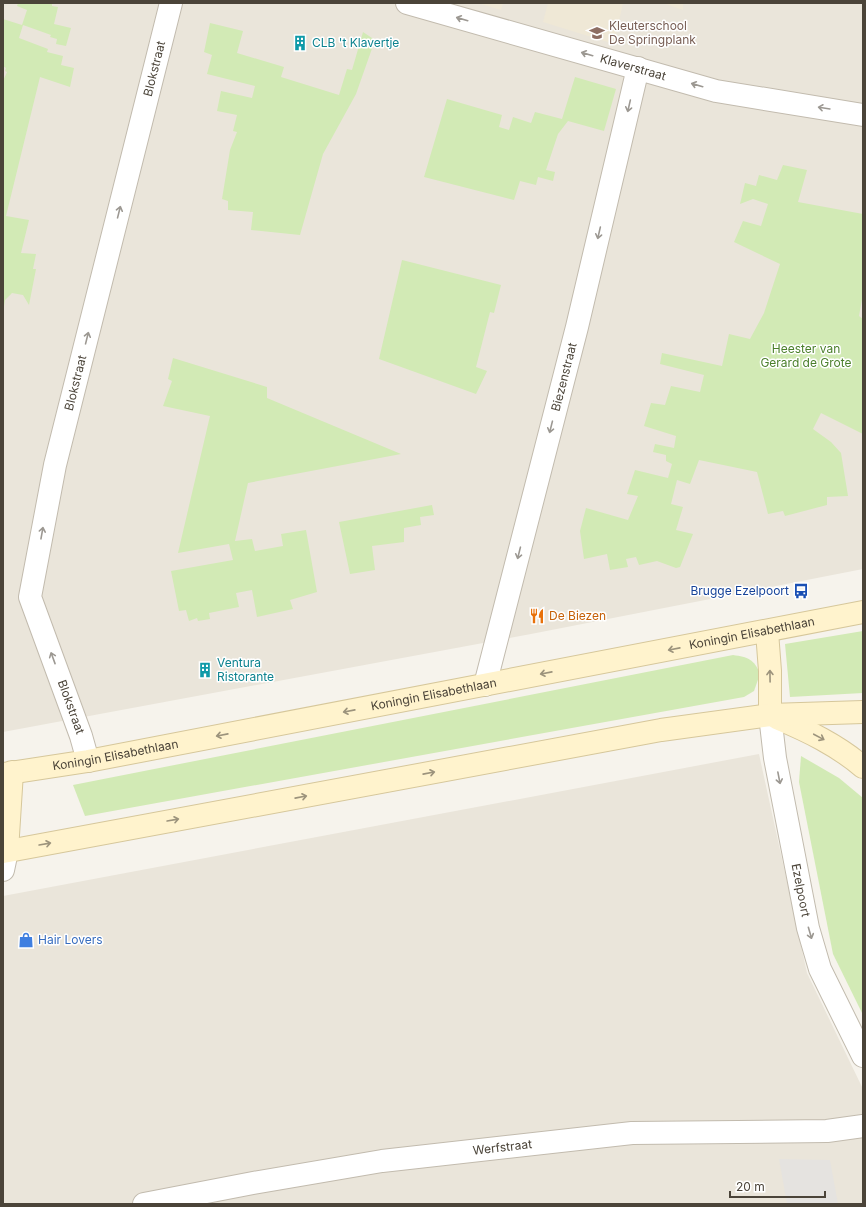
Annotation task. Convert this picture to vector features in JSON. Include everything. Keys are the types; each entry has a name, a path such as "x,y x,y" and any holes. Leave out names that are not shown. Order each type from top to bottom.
{"main road":[{"name":"Koningin Elisabethlaan","path":"8,773 88,761 767,632 863,612"},
{"path":"767,632 770,671 770,715"},
{"path":"8,773 4,858 661,730 770,715 863,712"},
{"path":"770,715 819,736 847,754 863,767"}],"street":[{"name":"Blokstraat","path":"88,761 81,736 30,597 55,465 171,3"},
{"name":"Klaverstraat","path":"407,3 716,91 863,115"},
{"name":"Biezenstraat","path":"485,685 577,327 638,68"},
{"name":"Ezelpoort","path":"770,715 776,758 808,928 820,969 863,1056"},
{"name":"Werfstraat","path":"144,1204 253,1183 382,1161 632,1133 827,1131 863,1126"}],"shaded area":[{"path":"3,3 863,3 863,569 531,634 3,732"},
{"path":"478,3 503,3 501,10"},
{"name":"Kleuterschool De Springplank","path":"548,3 623,3 614,44 543,22"},
{"name":"Kleuterschool De Springplank","path":"663,3 683,3 683,10"},
{"path":"759,754 807,973 863,1089 863,1204 3,1204 3,896"},
{"path":"779,1159 830,1160 838,1204 787,1204"}],"green space":[{"path":"18,3 52,3 52,6 58,7 54,24 71,28 66,46 56,44 57,39 50,37 51,35 23,25 19,38 48,49 47,52 63,56 61,65 74,68 70,87 40,77 6,216 29,220 21,253 36,254 33,269 36,269 29,305 23,295 12,293 5,300 3,313 3,81 7,72 5,71 6,68 3,66 3,19 22,25 27,10 17,6"},
{"path":"210,23 243,31 237,53 284,67 281,77 339,95 347,69 352,70 363,32 375,40 356,94 323,154 300,235 251,230 253,212 228,210 228,201 222,199 230,150 237,132 233,131 237,115 217,111 221,91 252,98 255,86 207,74 212,55 204,52"},
{"path":"575,77 616,89 604,131 568,121 558,134 546,170 555,172 553,181 538,177 536,185 520,181 514,200 424,177 447,99 502,115 499,127 509,130 513,117 531,123 535,112 562,119"},
{"name":"Heester van Gerard de Grote","path":"783,165 807,170 798,202 863,214 863,294 859,316 863,319 863,434 821,413 813,429 831,442 841,453 848,496 827,497 827,505 785,516 783,511 768,514 757,472 699,460 690,484 677,480 671,504 683,507 676,530 693,534 680,567 676,568 657,561 639,565 636,557 626,559 628,567 610,570 607,554 584,559 580,531 586,508 628,520 638,496 627,494 635,470 668,478 672,464 666,461 666,455 653,452 655,444 674,448 676,436 644,426 651,403 665,405 671,386 700,392 704,375 660,364 662,353 722,366 729,334 750,339 764,313 780,264 734,242 743,221 761,226 768,204 753,199 740,204 745,183 756,186 759,175 777,180"},
{"path":"402,260 501,285 494,313 490,312 476,367 487,371 476,394 379,359"},
{"path":"173,358 267,387 267,398 401,454 248,483 235,541 252,539 255,551 283,546 281,534 306,530 317,592 290,600 293,609 257,617 252,590 236,593 239,607 209,613 210,619 198,621 197,618 189,621 186,610 179,611 171,571 233,560 229,544 178,553 210,416 163,406 172,381 168,379"},
{"path":"432,505 434,515 420,517 421,525 404,528 404,542 372,546 375,570 350,574 339,522"},
{"path":"863,631 863,693 790,697 785,644"},
{"path":"733,655 747,658 753,662 760,674 754,691 744,697 85,816 73,785"},
{"path":"801,756 839,778 863,798 863,1015 833,954 799,782"}],"place":[{"name":"Kleuterschool De Springplank","path":"597,33"},
{"name":"CLB 't Klavertje","path":"300,43"},
{"name":"Brugge Ezelpoort","path":"801,591"},
{"name":"De Biezen","path":"537,616"},
{"name":"Ventura Ristorante","path":"205,670"},
{"name":"Hair Lovers","path":"26,940"}]}
